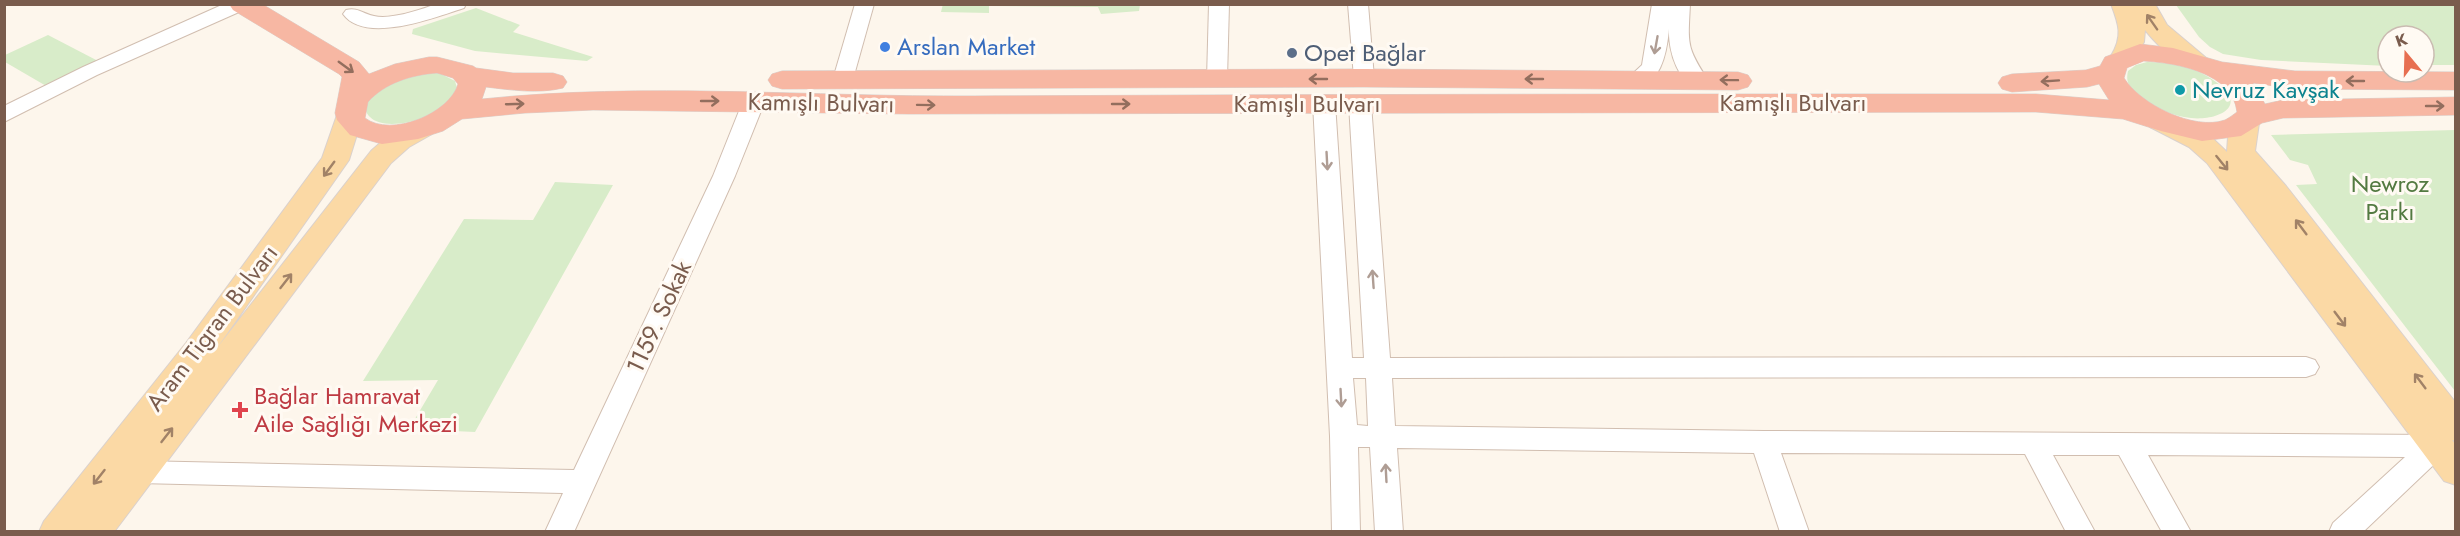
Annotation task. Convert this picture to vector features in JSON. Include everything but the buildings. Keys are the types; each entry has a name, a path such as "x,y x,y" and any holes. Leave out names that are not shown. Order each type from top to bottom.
{"highway":[{"path":"242,4 349,68 356,75 351,109 355,124 366,131 382,134 402,133 423,128 457,111 472,92 473,84 470,76"},
{"path":"281,4 328,35 368,55 421,66"},
{"name":"Kamışlı Bulvarı","path":"457,111 499,105 610,101 754,100 939,105 1324,103 1362,91 1637,79 2022,83 2087,78 2140,52 2158,52 2207,66"},
{"path":"2116,64 2110,84 2120,97 2157,120 2204,131 2224,131 2249,119 2283,109 2456,106"},
{"path":"351,109 360,93 379,80 421,66"},
{"name":"Kamışlı Bulvarı","path":"421,66 451,66 470,76 513,82 1217,79 1362,91 2036,103 2126,110 2157,120"},
{"path":"2207,66 2295,80 2456,81"},
{"path":"2207,66 2242,88 2253,107 2249,119"}],"main road":[{"path":"2116,64 2131,45 2134,33 2123,4"},
{"path":"2143,4 2151,23 2165,37 2207,66"},
{"name":"Aram Tigran Bulvarı","path":"57,531 197,351 335,160 351,109"},
{"path":"2249,119 2241,137 2241,153 2276,193 2446,437 2456,471"},
{"path":"2157,120 2199,141 2217,157 2446,437"},
{"path":"93,531 381,157 399,141 423,128"}],"street":[{"path":"4,115 90,71 242,4"},
{"path":"353,14 372,23 414,18 457,4"},
{"path":"843,79 865,4"},
{"path":"1217,79 1219,4"},
{"path":"1358,4 1389,531"},
{"path":"1637,79 1652,67 1657,47 1662,4"},
{"path":"1680,4 1678,49 1684,64 1698,80"},
{"name":"1159. Sokak","path":"559,531 724,176 754,100"},
{"path":"1324,103 1344,436 1347,531"},
{"path":"1340,368 2306,367"},
{"path":"1344,436 2033,444 2446,437"},
{"path":"2343,531 2446,437"},
{"path":"1764,442 1795,531"},
{"path":"2033,444 2081,531"},
{"path":"2127,444 2178,531"},
{"path":"138,472 582,482"}],"green space":[{"path":"943,4 1140,5 1139,11 1101,14 1098,7 989,6 989,13 941,12"},
{"path":"2176,5 2455,5 2455,65 2436,65 2436,24 2376,24 2376,65 2261,60 2223,54 2210,47 2199,37"},
{"path":"476,8 520,25 513,32 593,57 587,61 475,51 412,34 413,29"},
{"path":"48,35 100,62 48,87 5,62 5,55"},
{"path":"2147,62 2175,64 2208,77 2226,91 2230,98 2230,105 2220,114 2201,118 2177,115 2158,108 2137,94 2128,83 2128,71 2136,65"},
{"path":"439,73 455,81 457,88 448,104 432,114 410,122 387,124 377,122 366,110 367,103 379,90 397,80 412,74"},
{"name":"Newroz Parkı","path":"2456,130 2455,391 2296,185 2317,184 2308,165 2290,160 2271,135"},
{"path":"555,182 613,185 475,432 409,429 438,380 363,381 464,219 533,220"}],"place":[{"name":"Arslan Market","path":"885,47"},
{"name":"Opet Bağlar","path":"1292,53"},
{"name":"Nevruz Kavşak","path":"2180,90"},
{"name":"Bağlar Hamravat Aile Sağlığı Merkezi","path":"240,410"}]}
